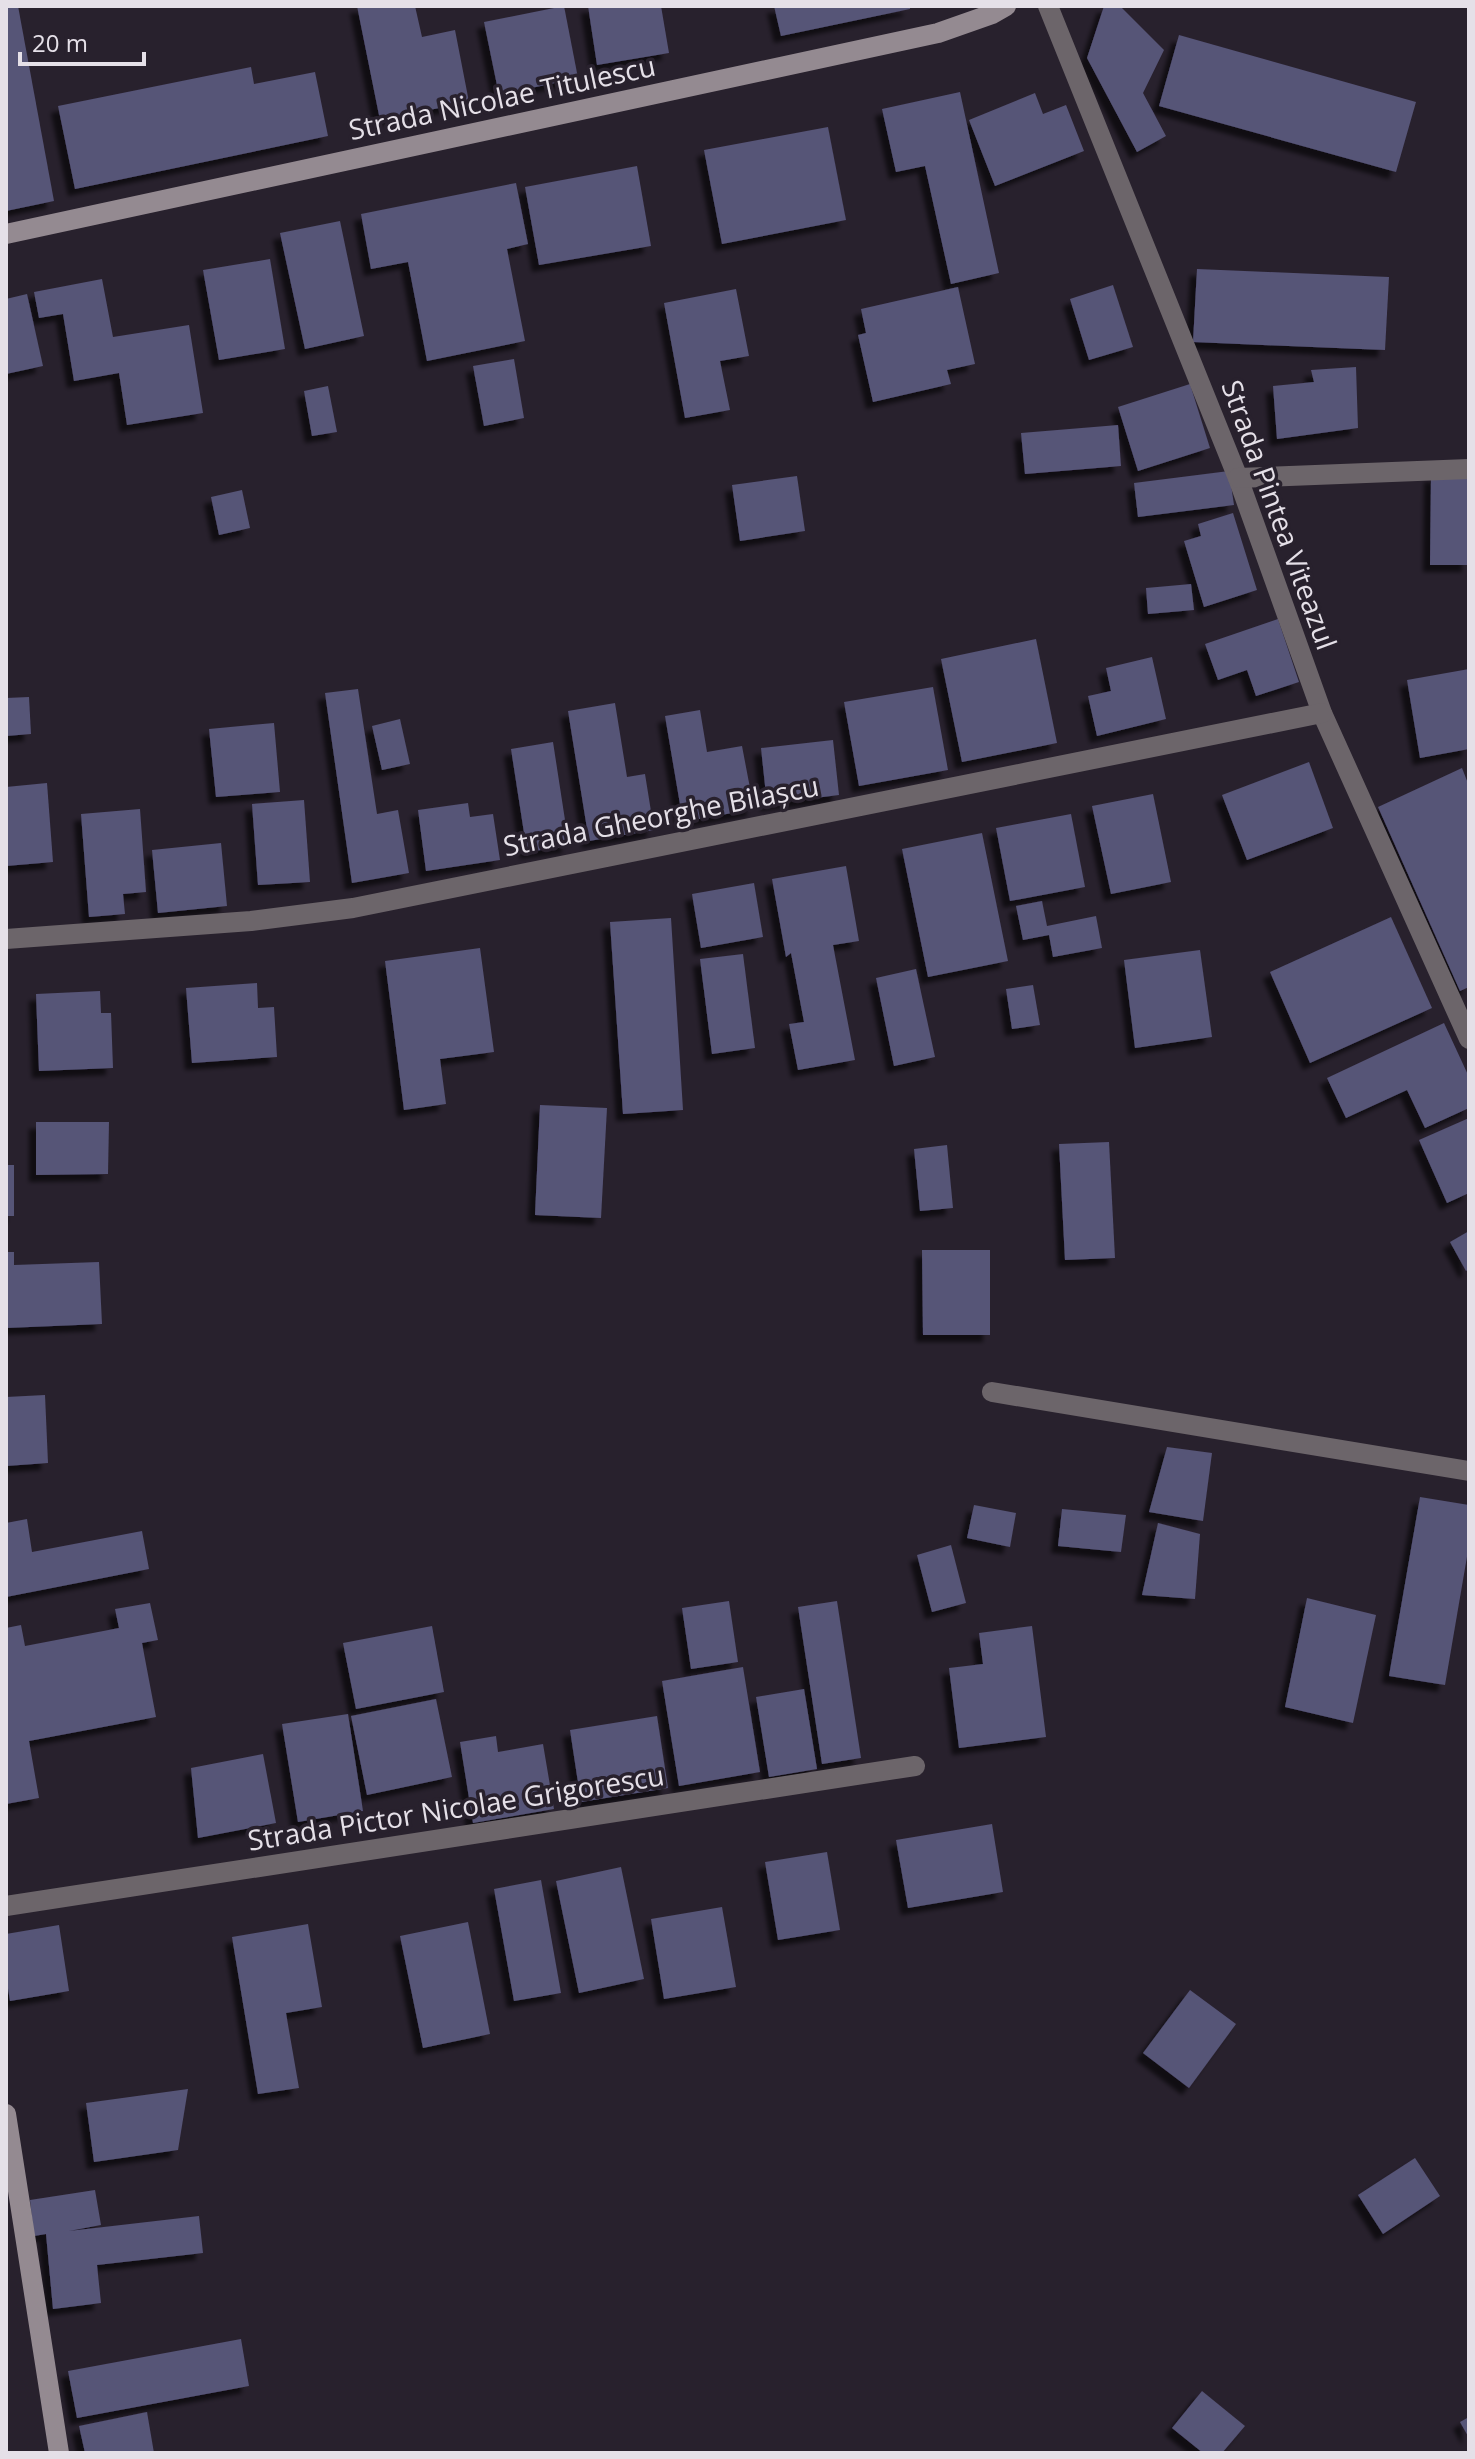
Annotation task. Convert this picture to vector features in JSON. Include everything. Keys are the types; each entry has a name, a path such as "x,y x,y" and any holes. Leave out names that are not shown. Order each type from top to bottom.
{"main road":[{"name":"Strada Nicolae Titulescu","path":"6,234 938,33 1006,6"},
{"path":"6,2114 59,2453"}],"street":[{"name":"Strada Pintea Viteazul","path":"1048,6 1238,478 1322,713 1469,1039"},
{"path":"1238,478 1469,469"},
{"name":"Strada Gheorghe Bilașcu","path":"6,939 251,921 353,908 1322,713"},
{"path":"992,1392 1469,1471"},
{"name":"Strada Pictor Nicolae Grigorescu","path":"6,1906 915,1766"}],"building":[{"path":"6,6 18,6 54,201 6,211"},
{"path":"357,6 415,6 422,37 455,30 469,102 380,120"},
{"path":"564,6 578,78 499,95 484,22"},
{"path":"588,6 661,6 669,53 597,65"},
{"path":"774,6 910,6 910,9 781,36"},
{"path":"1104,6 1120,6 1164,50 1143,93 1166,136 1137,152 1087,58"},
{"path":"1179,35 1416,102 1396,172 1159,106"},
{"path":"251,67 254,84 315,72 328,136 75,189 58,106"},
{"path":"960,92 999,273 951,284 925,166 896,172 882,109"},
{"path":"1035,93 1043,114 1066,105 1084,151 995,186 969,120"},
{"path":"828,127 846,220 722,244 704,150"},
{"path":"637,166 651,246 539,265 525,187"},
{"path":"516,183 528,244 507,249 525,341 427,361 408,262 371,269 361,214"},
{"path":"340,221 364,336 305,349 280,233"},
{"path":"270,259 285,349 219,360 203,270"},
{"path":"1197,269 1389,277 1385,350 1193,342"},
{"path":"102,279 113,337 189,325 203,413 127,425 119,373 74,381 63,314 39,318 34,292"},
{"path":"1113,285 1133,347 1089,360 1070,299"},
{"path":"958,287 975,364 947,370 951,384 873,402 858,335 866,333 861,309"},
{"path":"736,289 749,356 720,361 730,410 685,418 664,303"},
{"path":"27,294 43,366 6,374 6,299"},
{"path":"514,359 524,418 484,426 473,366"},
{"path":"1356,367 1358,428 1277,439 1273,386 1314,382 1311,370"},
{"path":"1190,384 1210,448 1138,471 1118,407"},
{"path":"328,386 337,432 312,436 304,391"},
{"path":"1118,425 1121,466 1025,474 1021,433"},
{"path":"1229,471 1234,505 1138,517 1134,483"},
{"path":"1431,475 1469,476 1469,565 1430,565"},
{"path":"797,476 805,531 740,541 732,485"},
{"path":"242,490 250,528 219,535 211,497"},
{"path":"1233,513 1257,590 1204,607 1184,541 1201,536 1198,524"},
{"path":"1191,584 1194,610 1148,614 1146,588"},
{"path":"1278,619 1299,682 1256,696 1247,670 1218,680 1205,644"},
{"path":"1036,639 1057,743 962,762 941,659"},
{"path":"1152,657 1166,719 1097,736 1088,696 1111,691 1106,668"},
{"path":"1469,669 1469,749 1420,758 1407,680"},
{"path":"933,687 948,770 859,786 844,702"},
{"path":"358,689 377,814 398,810 409,873 352,883 325,693"},
{"path":"29,697 31,734 6,736 6,698"},
{"path":"615,703 627,777 645,774 654,830 589,841 568,711"},
{"path":"700,710 707,752 742,746 754,809 683,822 665,716"},
{"path":"400,719 410,764 382,770 372,726"},
{"path":"274,723 280,792 216,797 209,729"},
{"path":"833,740 839,795 767,804 761,748"},
{"path":"553,742 569,846 527,852 511,749"},
{"path":"1309,762 1333,828 1247,860 1222,795"},
{"path":"1462,768 1469,786 1469,987 1460,991 1378,807"},
{"path":"47,783 53,862 6,866 6,787"},
{"path":"1153,794 1171,882 1111,894 1092,806"},
{"path":"304,800 310,882 258,885 252,804"},
{"path":"468,803 470,817 493,814 500,860 426,871 418,810"},
{"path":"140,809 146,892 123,894 125,914 89,917 81,814"},
{"path":"1071,814 1085,887 1010,901 996,828"},
{"path":"982,833 1008,961 928,977 902,849"},
{"path":"221,843 227,906 158,913 152,850"},
{"path":"846,866 859,941 833,945 855,1060 798,1070 789,1024 804,1022 791,953 786,957 772,879"},
{"path":"754,883 763,937 701,948 692,894"},
{"path":"1042,901 1047,926 1096,916 1102,948 1053,957 1049,935 1023,940 1016,906"},
{"path":"1391,917 1432,1008 1310,1063 1270,972"},
{"path":"671,918 683,1110 623,1114 610,922"},
{"path":"480,948 494,1052 440,1059 446,1104 404,1110 385,961"},
{"path":"1200,950 1212,1037 1135,1048 1124,960"},
{"path":"743,954 755,1048 712,1054 700,959"},
{"path":"916,969 935,1057 894,1066 876,978"},
{"path":"257,983 258,1008 274,1007 277,1057 192,1063 186,988"},
{"path":"1033,985 1040,1025 1012,1029 1006,989"},
{"path":"100,991 101,1013 111,1013 113,1068 39,1071 36,994"},
{"path":"1444,1023 1469,1077 1469,1108 1425,1128 1407,1090 1346,1118 1327,1078"},
{"path":"540,1105 607,1108 601,1218 535,1215"},
{"path":"1469,1118 1469,1193 1447,1203 1419,1140"},
{"path":"36,1122 109,1122 108,1174 36,1175"},
{"path":"1109,1142 1115,1258 1065,1260 1059,1144"},
{"path":"947,1145 953,1208 920,1211 914,1149"},
{"path":"6,1165 14,1165 14,1216 6,1216"},
{"path":"1469,1231 1469,1269 1466,1271 1450,1242"},
{"path":"922,1250 990,1250 990,1335 923,1335"},
{"path":"6,1252 14,1252 14,1265 99,1262 102,1324 6,1328"},
{"path":"45,1395 48,1463 6,1466 6,1397"},
{"path":"1167,1447 1212,1453 1203,1521 1149,1512"},
{"path":"1420,1497 1469,1505 1469,1545 1445,1685 1389,1676"},
{"path":"974,1505 1016,1513 1010,1547 967,1538"},
{"path":"1062,1509 1126,1515 1121,1552 1058,1546"},
{"path":"27,1519 32,1552 142,1531 149,1569 6,1597 6,1523"},
{"path":"1158,1523 1200,1534 1195,1599 1142,1595"},
{"path":"951,1545 966,1603 932,1612 917,1555"},
{"path":"1307,1598 1376,1615 1353,1723 1285,1707"},
{"path":"729,1601 738,1662 691,1669 682,1608"},
{"path":"837,1601 861,1758 822,1764 798,1607"},
{"path":"150,1603 158,1640 142,1643 156,1717 29,1741 39,1798 6,1804 6,1628 21,1625 25,1646 119,1628 115,1609"},
{"path":"432,1626 444,1692 356,1709 343,1643"},
{"path":"1032,1626 1046,1737 959,1748 949,1668 983,1664 979,1633"},
{"path":"743,1667 760,1772 679,1786 662,1681"},
{"path":"804,1689 817,1769 769,1777 756,1697"},
{"path":"436,1699 452,1777 367,1795 351,1716"},
{"path":"348,1714 363,1811 298,1822 282,1724"},
{"path":"657,1716 668,1788 581,1802 570,1730"},
{"path":"496,1736 498,1752 543,1744 554,1809 473,1823 460,1742"},
{"path":"263,1754 276,1823 198,1838 191,1768"},
{"path":"992,1824 1003,1892 908,1908 896,1840"},
{"path":"827,1852 840,1930 778,1940 765,1862"},
{"path":"621,1867 644,1979 579,1993 556,1881"},
{"path":"541,1880 561,1993 514,2001 494,1889"},
{"path":"722,1907 736,1987 664,1999 651,1919"},
{"path":"468,1922 490,2034 423,2048 400,1936"},
{"path":"308,1924 322,2007 286,2013 299,2088 258,2094 232,1937"},
{"path":"59,1925 69,1991 10,2001 6,1976 6,1934"},
{"path":"1190,1990 1236,2024 1189,2088 1143,2053"},
{"path":"188,2089 178,2150 94,2162 86,2103"},
{"path":"1415,2158 1440,2196 1383,2234 1358,2195"},
{"path":"95,2190 101,2225 69,2231 199,2216 203,2253 97,2265 101,2303 53,2309 46,2234 34,2236 30,2200"},
{"path":"241,2339 249,2386 77,2418 68,2371"},
{"path":"1202,2391 1245,2426 1222,2453 1203,2453 1172,2428"},
{"path":"147,2412 154,2453 85,2453 79,2426"},
{"path":"1469,2417 1469,2438 1460,2422"}]}
